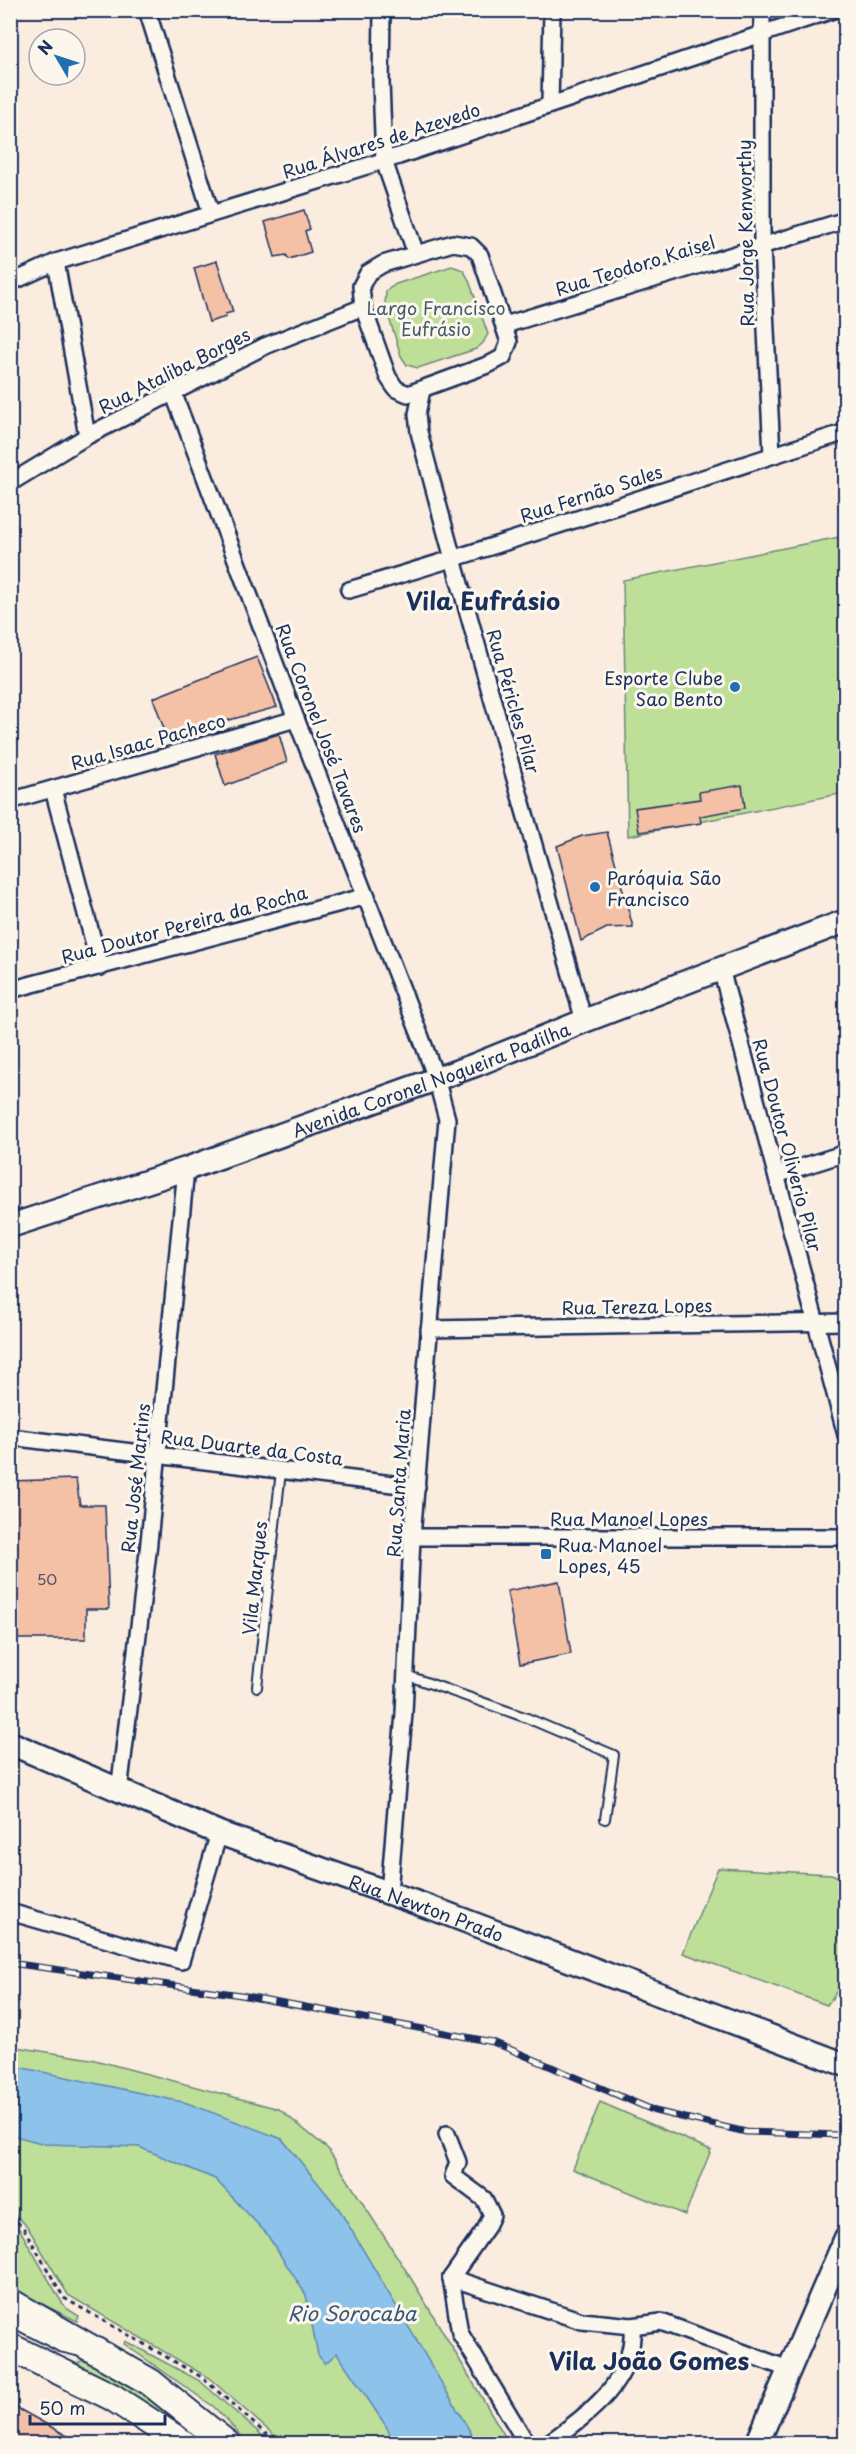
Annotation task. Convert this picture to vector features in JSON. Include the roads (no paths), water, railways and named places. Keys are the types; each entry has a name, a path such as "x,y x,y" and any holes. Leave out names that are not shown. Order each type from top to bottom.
{"highway":[{"path":"10,2302 150,2382 227,2444"},
{"path":"10,2347 112,2397 184,2444"}],"main road":[{"name":"Avenida Coronel Nogueira Padilha","path":"10,1226 186,1169 475,1065 846,921"},
{"name":"Rua Newton Prado","path":"10,1743 219,1833 389,1893 846,2064"},
{"path":"757,2444 846,2238"}],"street":[{"path":"147,10 211,213"},
{"path":"382,10 381,82 384,161 416,254"},
{"path":"550,104 552,10"},
{"name":"Rua Jorge Kenworthy","path":"762,10 762,246 772,455"},
{"name":"Rua Álvares de Azevedo","path":"10,283 56,262 384,161 832,10"},
{"name":"Rua Teodoro Kaisel","path":"505,325 846,220"},
{"path":"453,243 471,246 480,255 509,342 503,357 490,364 408,394 396,389 388,377 363,307 361,286 368,273 383,264 416,254 453,243"},
{"path":"56,262 87,436"},
{"name":"Rua Ataliba Borges","path":"10,483 87,436 265,346 363,307"},
{"name":"Rua Péricles Pilar","path":"422,390 417,414 419,432 452,560 584,1021"},
{"name":"Rua Coronel José Tavares","path":"173,392 296,719 367,896 436,1078"},
{"name":"Rua Fernão Sales","path":"349,590 452,560 846,432"},
{"name":"Rua Isaac Pacheco","path":"10,801 296,719"},
{"path":"53,789 100,968"},
{"name":"Rua Doutor Pereira da Rocha","path":"10,990 367,896"},
{"name":"Rua Doutor Oliverio Pilar","path":"721,969 846,1435"},
{"name":"Rua Santa Maria","path":"389,1893 406,1675 412,1537 447,1119 436,1078"},
{"path":"776,1175 846,1153"},
{"name":"Rua José Martins","path":"119,1791 158,1455 186,1169"},
{"name":"Rua Tereza Lopes","path":"429,1329 846,1322"},
{"name":"Rua Duarte da Costa","path":"10,1437 417,1487"},
{"name":"Rua Manoel Lopes","path":"412,1537 846,1537"},
{"path":"10,1912 181,1961 219,1833"},
{"path":"447,2134 459,2162 453,2176 484,2199 492,2215 486,2228 451,2278 460,2333 527,2444"},
{"path":"451,2278 582,2321 632,2326 661,2322 788,2369"},
{"path":"546,2444 605,2396 621,2377 629,2359 633,2338 632,2326"}],"lane":[{"name":"Vila Marques","path":"257,1687 281,1471"},
{"path":"406,1675 527,1718 614,1755 605,1819"},
{"path":"10,2321 60,2347 74,2351 96,2350"}],"water":[{"name":"Rio Sorocaba","path":"10,2065 187,2103 282,2139 339,2209 477,2443 394,2443 386,2426 337,2353 325,2364 318,2355 306,2295 266,2233 215,2179 139,2147 45,2144 11,2135"}],"railway":[{"path":"10,1963 241,1995 493,2042 655,2111 746,2132 841,2135 846,2133"}],"place":[{"name":"Esporte Clube Sao Bento","path":"735,687"},
{"name":"Paróquia São Francisco","path":"595,887"},
{"name":"Rua Manoel Lopes, 45","path":"546,1554"}],"district":[{"name":"Vila Eufrásio","path":"483,600"},
{"name":"Vila João Gomes","path":"649,2360"}],"park label":[{"name":"Largo Francisco Eufrásio","path":"436,317"}]}
